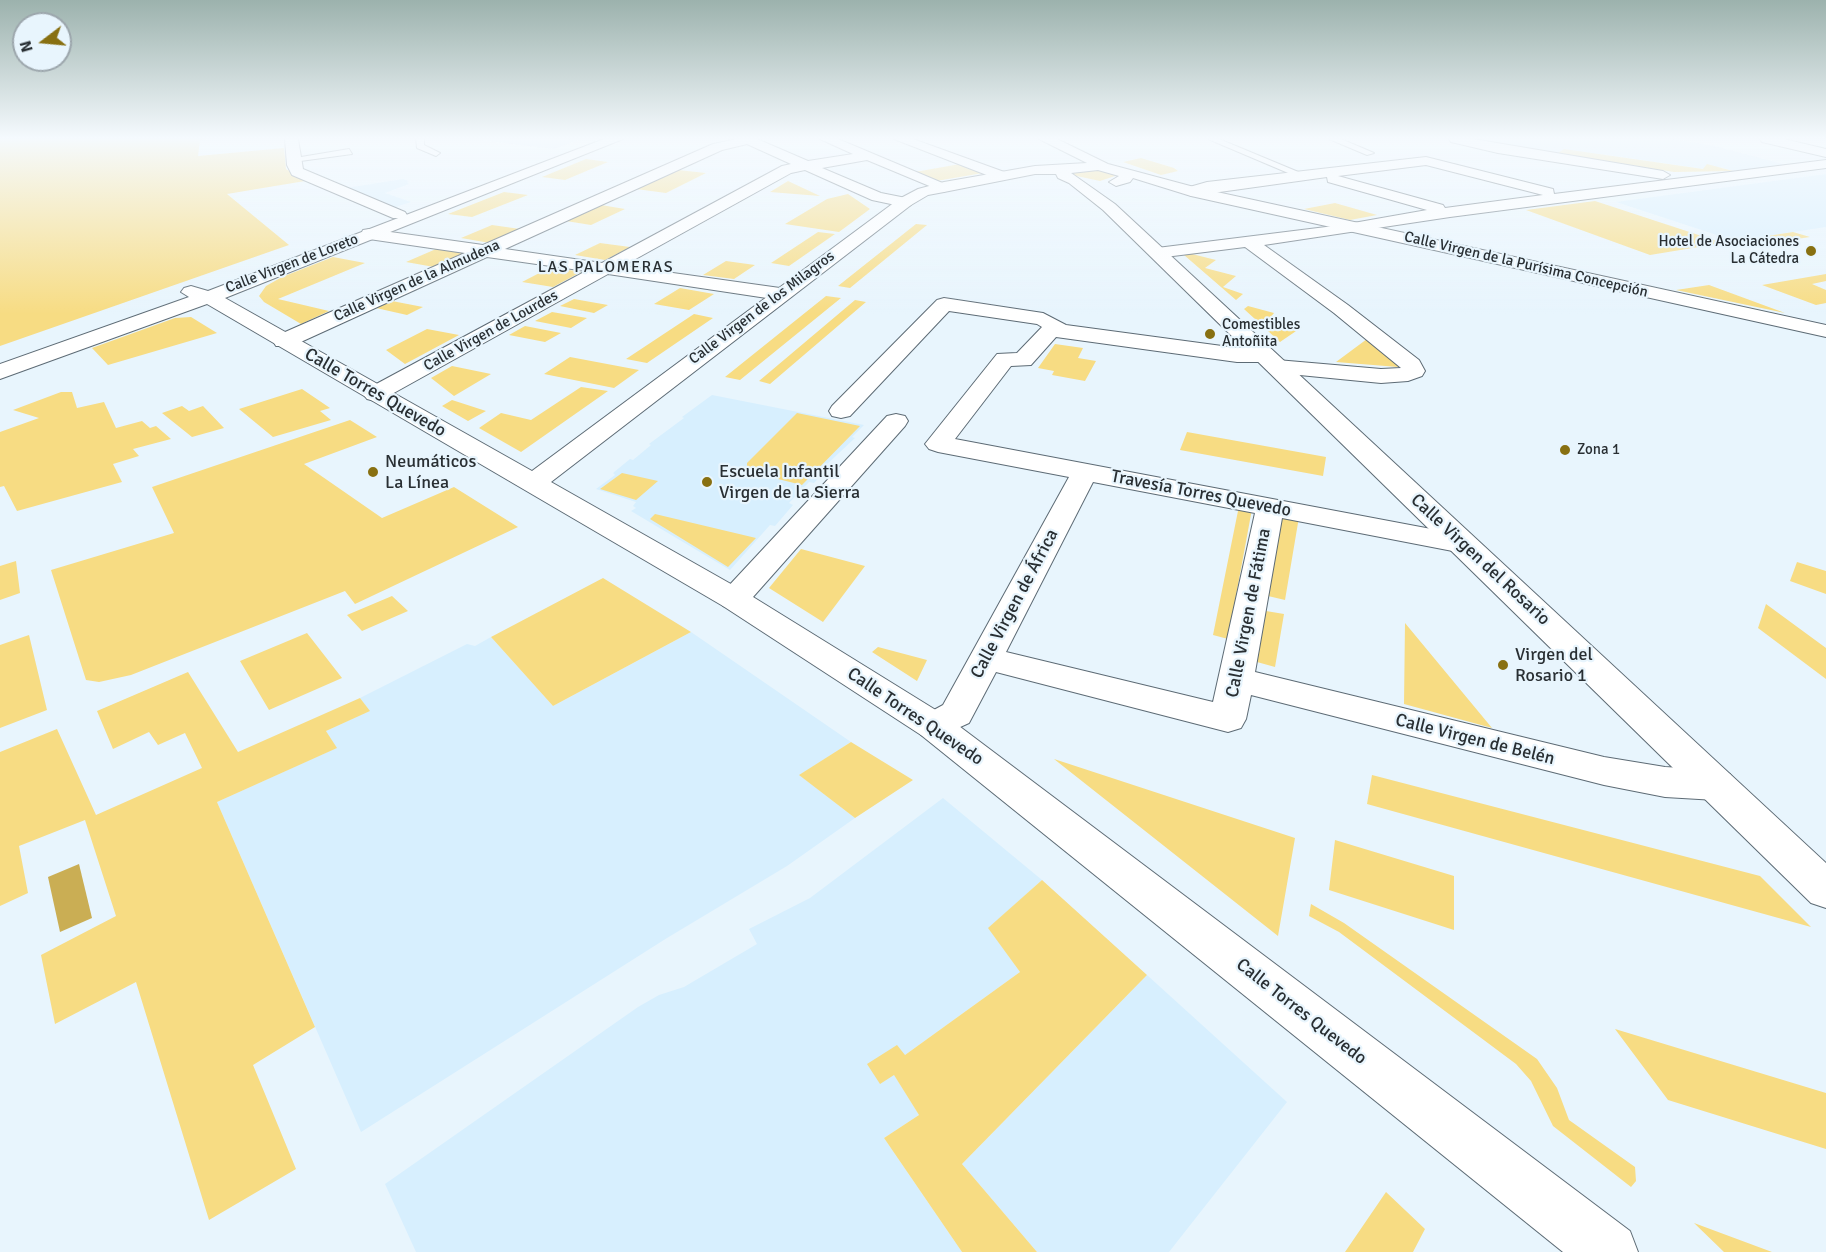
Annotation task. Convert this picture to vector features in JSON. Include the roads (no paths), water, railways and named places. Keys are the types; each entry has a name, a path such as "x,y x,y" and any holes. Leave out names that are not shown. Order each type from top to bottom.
{"street":[{"path":"357,197 399,215"},
{"name":"Calle Virgen de Loreto","path":"0,372 446,197"},
{"name":"Calle Virgen de Loreto","path":"0,358 200,294 464,197"},
{"name":"Calle Virgen de la Almudena","path":"284,340 604,197"},
{"name":"Calle Virgen de Lourdes","path":"375,394 736,197"},
{"path":"879,197 905,202"},
{"name":"Calle Virgen de los Milagros","path":"532,484 780,294 913,197"},
{"name":"Calle Virgen del Rosario","path":"1120,197 1157,254 1826,890"},
{"name":"Calle Virgen de la Purísima Concepción","path":"1232,197 1362,218 1826,331"},
{"path":"1395,197 1450,212"},
{"path":"1490,197 1515,204"},
{"path":"1157,254 1250,243 1362,218 1397,219 1564,197"},
{"path":"369,234 780,294"},
{"path":"734,599 1005,359 1021,361 1045,333 1060,330 1381,376 1408,374 1413,371 1411,365 1341,309 1250,243"},
{"name":"Calle Torres Quevedo","path":"200,294 734,599 934,726 1609,1252"},
{"name":"Travesía Torres Quevedo","path":"1060,330 1043,318 944,304 841,411 924,429 1082,477 1270,506 1463,544"},
{"name":"Calle Virgen de África","path":"934,726 956,714 1082,477"},
{"name":"Calle Virgen de Fátima","path":"986,658 1228,719 1270,506"},
{"name":"Calle Virgen de Belén","path":"1236,679 1604,771 1665,783 1716,785"}],"place":[{"name":"Hotel de Asociaciones La Cátedra","path":"1811,251"},
{"name":"Comestibles Antoñita","path":"1210,334"},
{"name":"Zona 1","path":"1565,450"},
{"name":"Neumáticos La Línea","path":"373,472"},
{"name":"Escuela Infantil Virgen de la Sierra","path":"707,482"},
{"name":"Virgen del Rosario 1","path":"1503,665"}],"district":[{"name":"LAS PALOMERAS","path":"606,268"}]}
